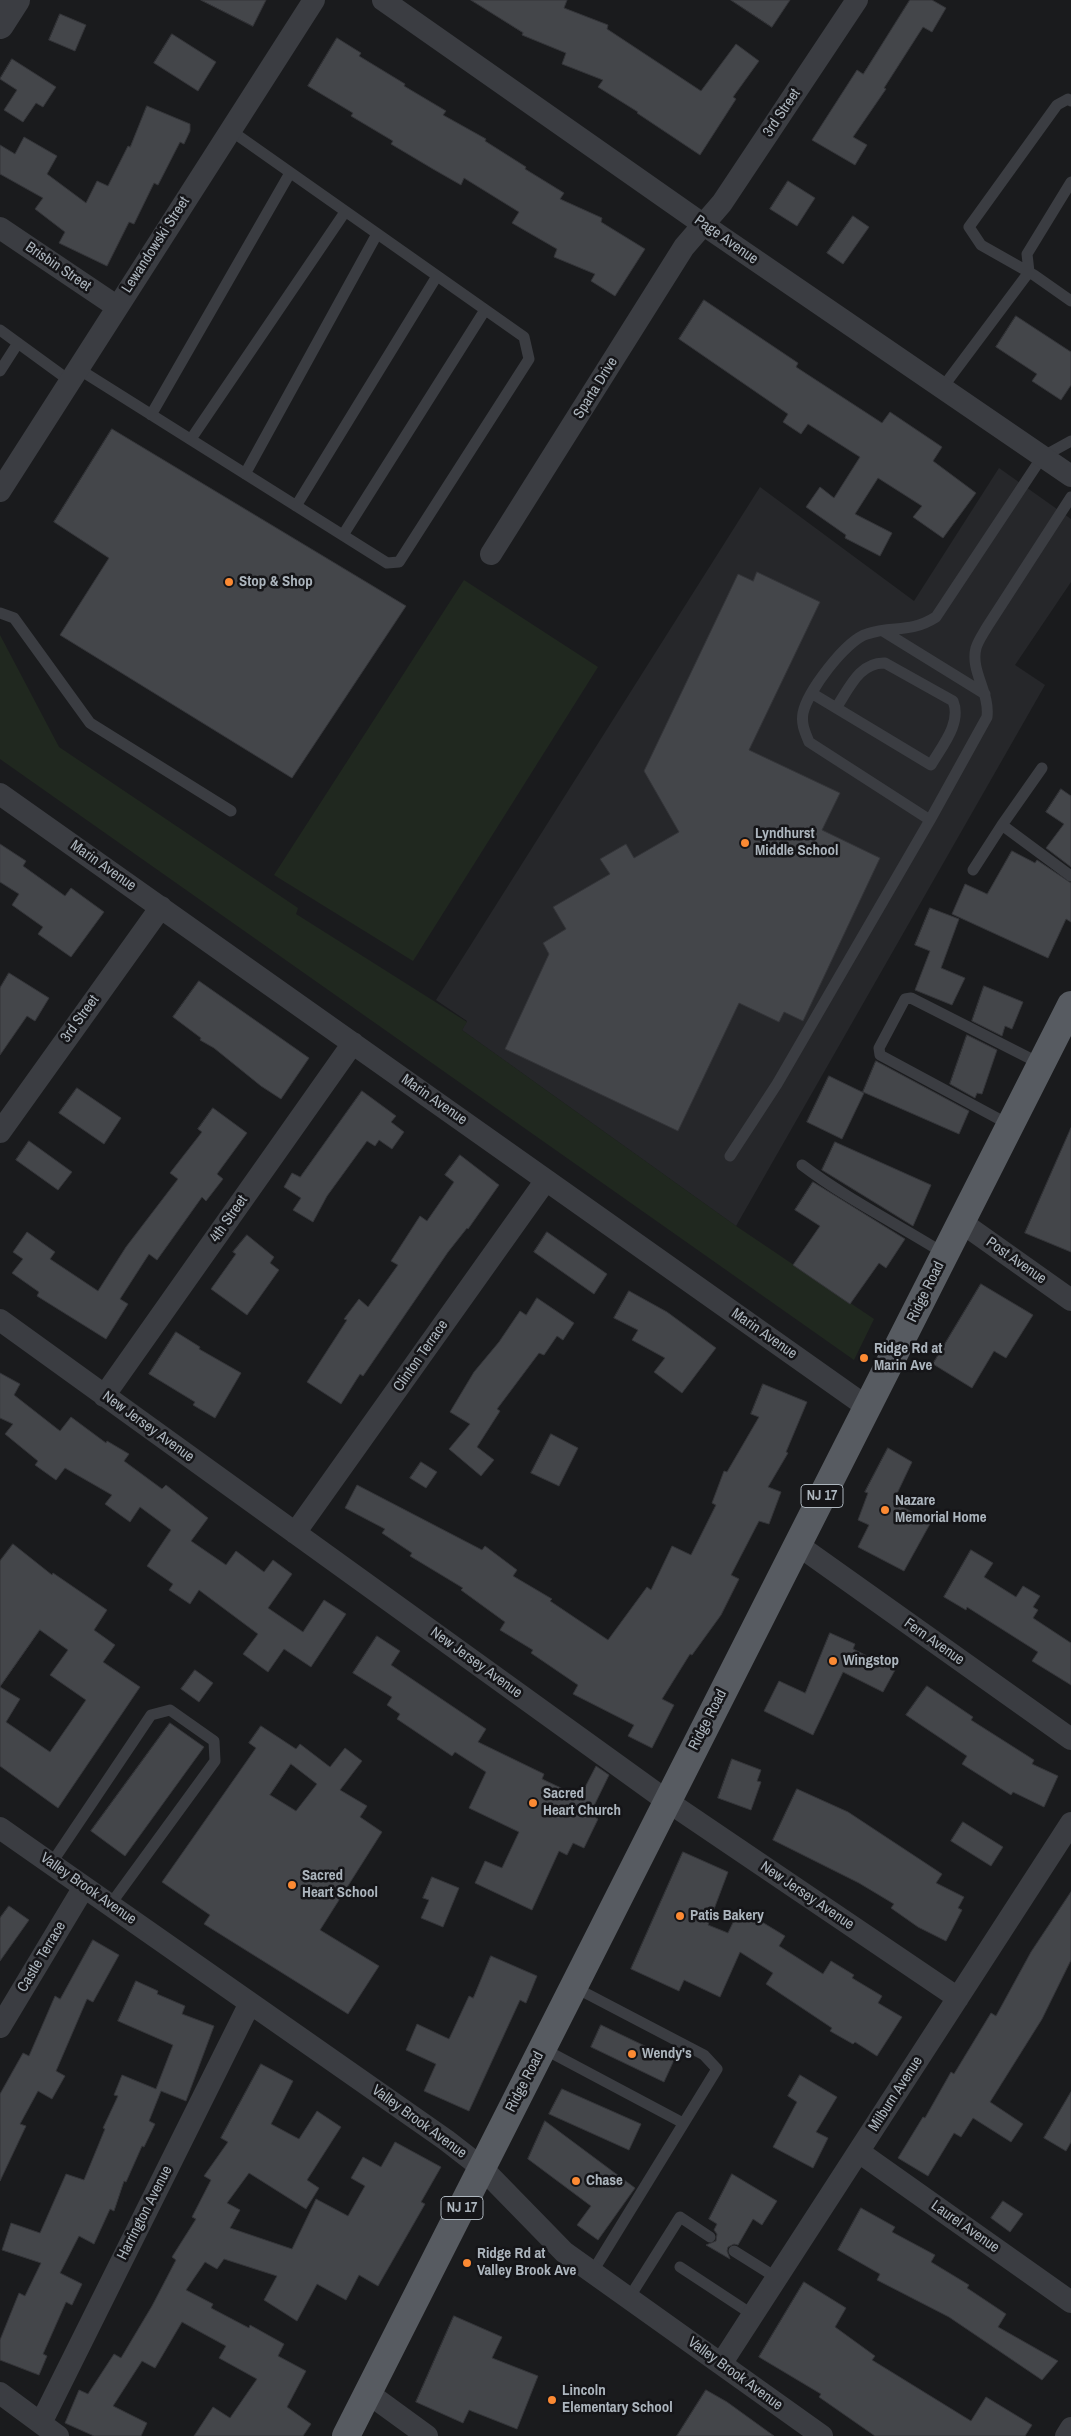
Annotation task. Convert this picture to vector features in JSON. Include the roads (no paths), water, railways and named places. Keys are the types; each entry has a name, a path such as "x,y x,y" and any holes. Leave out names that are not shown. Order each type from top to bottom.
{"main road":[{"name":"Ridge Road","path":"346,2436 1071,1005"}],"street":[{"path":"0,24 16,0"},
{"name":"Lewandowski Street","path":"0,492 116,306 314,0"},
{"name":"Page Avenue","path":"383,0 704,225 1071,476"},
{"name":"3rd Street","path":"704,225 722,203 858,0"},
{"name":"Sparta Drive","path":"491,554 684,246 704,225"},
{"name":"Brisbin Street","path":"0,228 116,306"},
{"name":"Marin Avenue","path":"0,794 867,1407"},
{"name":"3rd Street","path":"0,1132 161,907"},
{"name":"4th Street","path":"104,1396 353,1043"},
{"name":"Clinton Terrace","path":"295,1533 546,1180"},
{"name":"Post Avenue","path":"961,1222 1069,1294"},
{"name":"New Jersey Avenue","path":"0,1320 667,1802 958,1998"},
{"name":"Fern Avenue","path":"798,1544 1071,1739"},
{"name":"Milburn Avenue","path":"721,2364 1071,1823"},
{"name":"Valley Brook Avenue","path":"0,1828 438,2134 482,2168 564,2252 822,2436"},
{"name":"Castle Terrace","path":"0,2027 84,1887"},
{"name":"Harrington Avenue","path":"41,2422 250,2003"},
{"name":"Laurel Avenue","path":"859,2152 1071,2302"},
{"path":"0,2393 58,2436"},
{"path":"368,2393 427,2436"},
{"path":"1066,2436 1071,2428"}],"lane":[{"path":"1071,101 1068,99 1057,105 969,227 981,245 1029,272 1071,301"},
{"path":"0,330 18,343 73,375 151,415 387,563 399,562 529,359 524,337 230,130"},
{"path":"151,415 290,173"},
{"path":"943,387 1029,272 1027,254 1071,182"},
{"path":"191,440 345,212"},
{"path":"245,474 377,234"},
{"path":"296,506 437,276"},
{"path":"343,535 485,310"},
{"path":"0,371 18,343"},
{"path":"930,820 809,742 803,727 803,712 824,673 843,649 865,634 883,630 914,628 936,617 1042,457 1071,441"},
{"path":"730,1156 777,1084 930,820 986,717 988,704 976,668 976,647 1071,497"},
{"path":"0,613 14,618 90,723 231,811"},
{"path":"883,630 985,694"},
{"path":"813,694 836,708 931,765 956,720 957,710 954,701 885,663 876,662 864,667 836,708"},
{"path":"973,870 1042,768"},
{"path":"1002,825 1071,876"},
{"path":"1010,1125 880,1054 879,1048 905,999 911,998 1041,1064"},
{"path":"802,1165 860,1205 944,1254"},
{"path":"52,1864 151,1714 170,1710 214,1741 215,1761 110,1905"},
{"path":"574,1987 704,2055 717,2070 593,2271"},
{"path":"542,2048 683,2123"},
{"path":"629,2298 680,2218 710,2236"},
{"path":"734,2251 777,2278"},
{"path":"680,2267 753,2315"}],"place":[{"name":"Stop & Shop","path":"229,582"},
{"name":"Lyndhurst Middle School","path":"745,843"},
{"name":"Ridge Rd at Marin Ave","path":"864,1358"},
{"name":"Nazare Memorial Home","path":"885,1510"},
{"name":"Wingstop","path":"833,1661"},
{"name":"Sacred Heart Church","path":"533,1803"},
{"name":"Sacred Heart School","path":"292,1885"},
{"name":"Patis Bakery","path":"680,1916"},
{"name":"Wendy's","path":"632,2054"},
{"name":"Chase","path":"576,2181"},
{"name":"Ridge Rd at Valley Brook Ave","path":"467,2263"},
{"name":"Lincoln Elementary School","path":"552,2400"}]}
